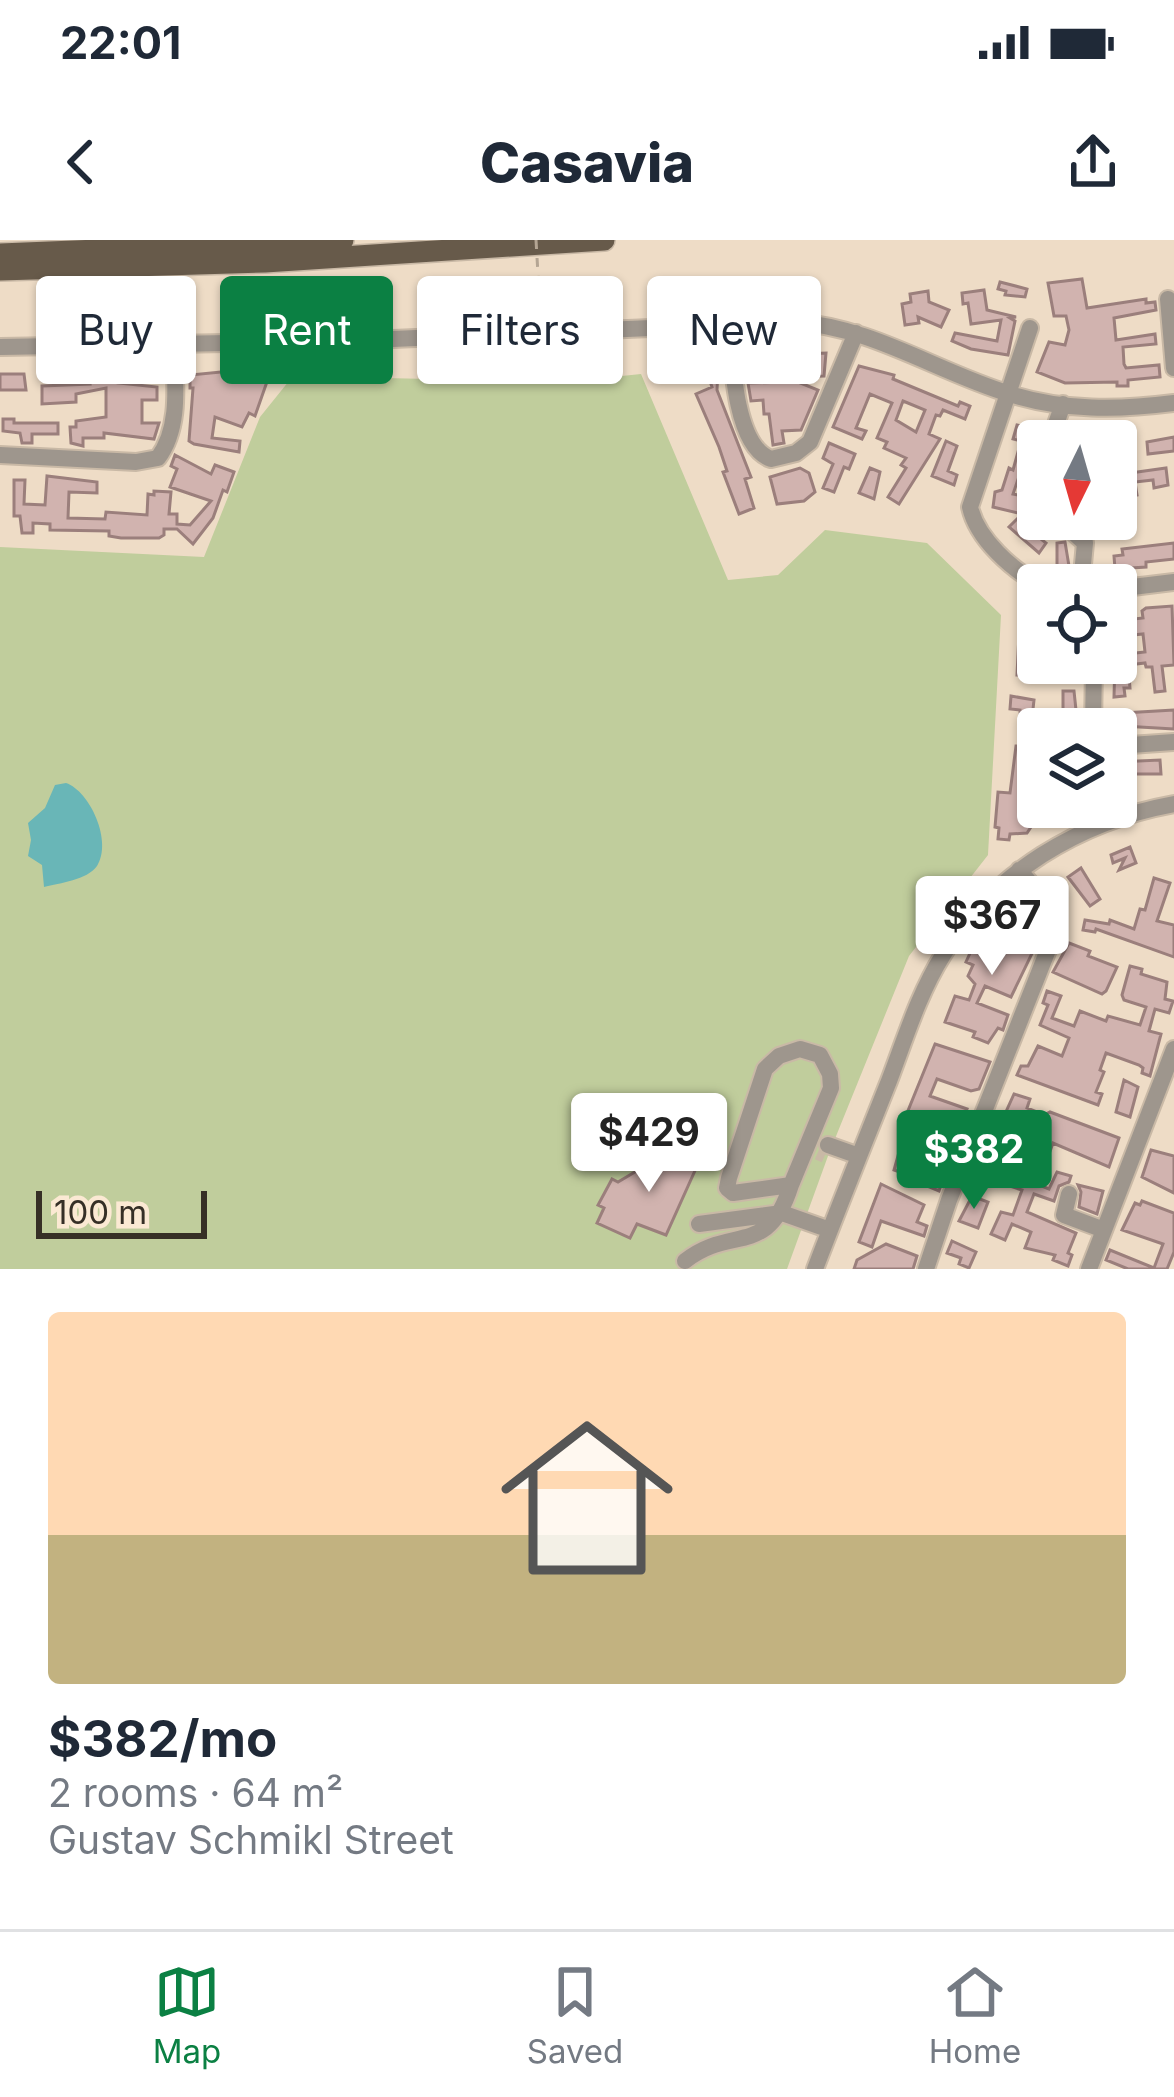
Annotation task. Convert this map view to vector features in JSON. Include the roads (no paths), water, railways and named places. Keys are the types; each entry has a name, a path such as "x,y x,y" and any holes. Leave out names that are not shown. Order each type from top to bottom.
{"main road":[{"path":"0,254 344,240"},
{"path":"0,270 265,262 604,240"}],"street":[{"path":"1168,299 1174,368"},
{"path":"821,325 856,333 1010,394 1109,410 1174,403"},
{"path":"196,345 647,327"},
{"path":"1017,569 983,534 971,514 972,496 1030,328"},
{"path":"734,384 757,450 771,459 796,453 810,442 856,333"},
{"path":"0,347 36,347"},
{"path":"0,454 136,462 158,458 168,442 175,411 175,384"},
{"path":"1057,420 1063,404"},
{"path":"1137,586 1174,582"},
{"path":"1137,745 1174,742"},
{"path":"815,1269 918,1006 944,953 980,905 1019,870 1065,840 1106,821 1174,804"},
{"path":"926,1269 1057,927 1052,907 1019,870"},
{"path":"685,1262 711,1246 764,1230 782,1213 791,1185 818,1147 831,1083 820,1055 800,1049 778,1056 764,1069 728,1188 738,1193 791,1185"},
{"path":"1089,1269 1174,1049"},
{"path":"818,1147 857,1161"},
{"path":"1069,1194 1064,1215 1104,1230"},
{"path":"699,1224 782,1213 830,1230"}],"water":[{"path":"66,783 91,806 101,831 101,856 87,875 44,887 42,865 28,856 28,823 45,808 55,785"}],"tunnel":[{"path":"818,1152 825,1155"}]}
